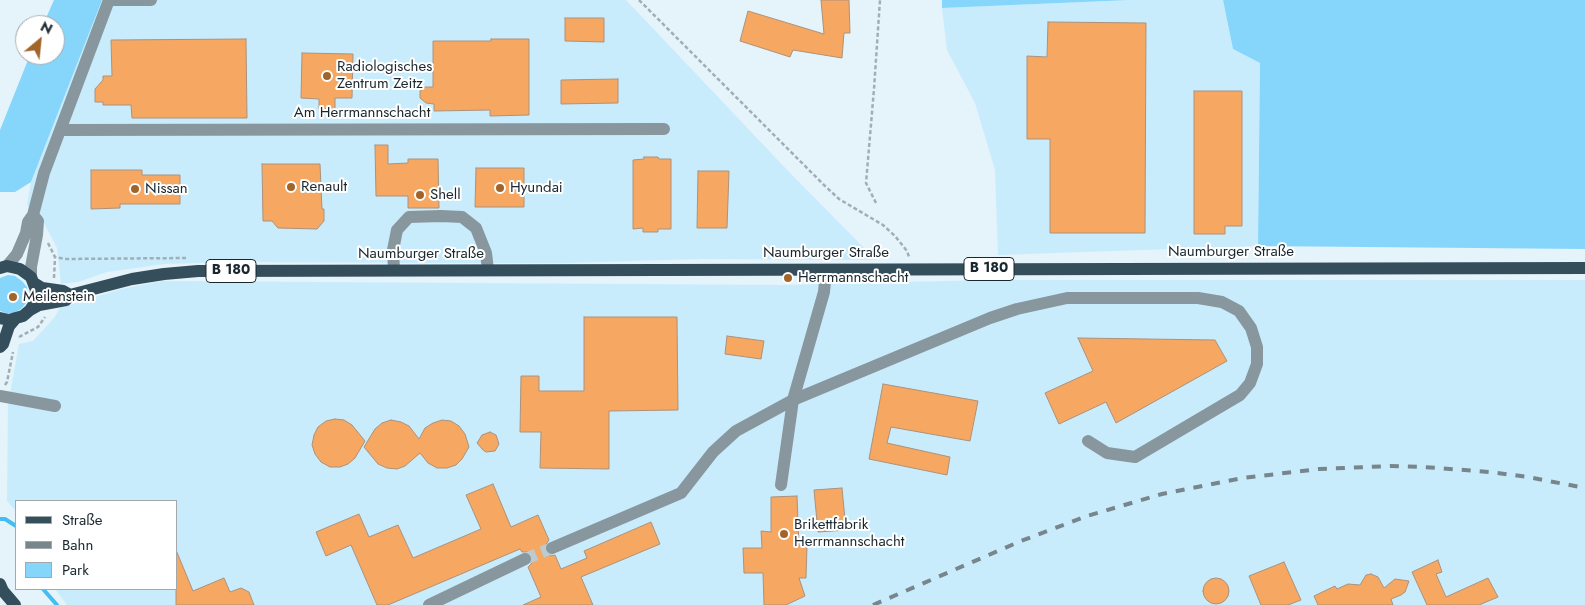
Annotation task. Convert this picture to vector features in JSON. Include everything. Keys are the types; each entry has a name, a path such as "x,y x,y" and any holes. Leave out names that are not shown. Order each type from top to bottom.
{"main road":[{"name":"Naumburger Straße","path":"4,267 20,269 42,288 63,291 70,295"},
{"name":"Naumburger Straße","path":"15,319 40,305 66,300 70,295 132,279 181,272 1585,268"},
{"path":"30,310 36,297 32,280"},
{"path":"0,318 15,319"},
{"path":"0,348 4,344 10,326 15,319"},
{"path":"1,589 15,605"}],"street":[{"path":"4,267 17,254 26,233 28,222 33,215 44,173 109,0 151,0"},
{"name":"Am Herrmannschacht","path":"61,130 664,128"},
{"path":"32,280 30,267 38,221 33,215"},
{"path":"394,270 393,250 397,230 409,217 441,216 462,217 476,228 486,253 488,270"},
{"path":"781,485 793,400 824,292 826,270"},
{"path":"552,548 681,492 713,452 736,431 793,400 990,318 1017,309 1068,298 1198,298 1222,302 1239,311 1251,328 1257,348 1257,364 1250,383 1240,395 1135,457 1107,453 1088,441"},
{"path":"0,396 55,406"},
{"path":"429,605 525,559"}],"path":[{"path":"639,0 824,185 839,199 883,225 907,250 909,257"},
{"path":"876,203 866,183 880,0"},
{"path":"54,284 55,257"},
{"path":"17,337 38,327 48,313"},
{"path":"0,390 7,382 15,346"}],"shaded area":[{"path":"102,0 626,0 791,174 876,260 700,259 565,263 233,262 165,264 107,272 78,282 61,284 57,248 44,223 27,205 31,182"},
{"path":"1130,0 1223,0 1233,49 1260,63 1258,246 998,255 995,170 975,103 947,50 942,8"},
{"path":"989,280 1585,280 1585,605 67,605 56,590 178,590 178,500 15,500 15,510 7,501 8,405 19,344 33,341 54,318 60,308 121,289 162,281 782,285"}],"green space":[{"path":"54,0 102,0 31,182 15,192 0,192 0,130 26,65 65,65 65,15 47,15"},
{"path":"942,0 1130,0 942,8"},
{"path":"1223,0 1585,0 1585,249 1258,246 1260,63 1233,49"},
{"path":"8,275 15,276 27,287 26,303 14,313 0,311 0,278"}],"building":[{"path":"821,0 849,0 850,33 844,33 842,58 793,50 790,57 740,41 748,11 824,34"},
{"path":"565,18 604,18 604,42 565,41"},
{"path":"1048,22 1146,23 1145,233 1050,233 1050,139 1027,139 1027,56 1047,57"},
{"path":"246,39 247,118 132,118 131,105 103,105 103,102 95,102 95,89 103,80 103,76 112,76 111,40"},
{"path":"491,39 529,39 529,115 490,116 490,110 434,111 434,104 426,103 420,98 420,91 425,87 433,87 433,41 491,41"},
{"name":"Radiologisches Zentrum Zeitz","path":"302,53 353,54 352,98 335,98 335,109 319,109 319,99 301,98"},
{"path":"618,79 618,103 561,104 561,80"},
{"path":"1194,91 1242,91 1242,226 1225,226 1225,234 1194,234"},
{"path":"375,145 388,145 388,164 408,163 408,159 438,159 439,208 408,208 408,196 376,196"},
{"path":"644,157 671,159 671,229 658,229 658,232 643,232 643,228 633,229 633,160 644,159"},
{"name":"Renault","path":"262,164 320,164 324,221 317,229 278,228 272,221 263,221"},
{"name":"Hyundai","path":"476,168 524,168 524,207 475,207"},
{"name":"Nissan","path":"91,170 142,170 142,175 180,175 180,204 120,204 120,208 91,209"},
{"path":"698,171 729,171 727,228 697,228"},
{"path":"584,317 677,317 678,410 609,411 609,469 540,468 541,432 520,432 521,376 539,376 539,391 584,391"},
{"path":"727,336 764,341 761,359 725,354"},
{"path":"1078,338 1215,340 1227,361 1116,423 1106,402 1059,424 1045,393 1093,371"},
{"path":"883,384 978,401 970,441 891,427 887,443 950,457 947,475 869,459"},
{"path":"344,420 352,425 365,441 355,458 348,464 340,467 330,467 321,462 315,454 312,445 318,427 326,421"},
{"path":"391,420 409,426 419,439 425,428 433,423 442,420 451,421 459,426 465,434 469,447 456,465 447,468 437,468 428,463 420,453 405,466 397,469 387,468 378,464 364,447 375,429 382,423"},
{"path":"490,432 496,435 499,444 495,451 486,452 477,443 482,435"},
{"path":"493,484 511,527 538,515 549,540 544,547 545,552 551,556 555,555 561,569 587,558 584,551 651,522 660,544 581,577 593,605 523,605 541,597 528,567 532,563 532,556 529,552 522,552 520,549 388,605 377,605 351,545 326,556 316,532 359,514 369,537 398,525 413,558 481,529 466,495"},
{"path":"842,488 846,530 818,532 814,490"},
{"path":"797,496 799,546 807,546 806,578 799,578 805,596 786,605 764,605 763,573 744,573 743,548 762,548 761,531 771,532 771,497"},
{"path":"178,555 193,591 224,578 230,592 241,588 249,592 254,605 176,605"},
{"path":"1438,560 1442,572 1436,574 1446,597 1488,578 1498,597 1479,605 1427,605 1412,572"},
{"path":"1284,562 1301,600 1288,605 1261,605 1249,576"},
{"path":"1371,574 1378,577 1384,588 1395,579 1409,581 1405,592 1391,599 1393,605 1318,605 1314,596 1335,586 1337,589 1348,584 1360,585 1366,575"},
{"path":"1216,578 1225,582 1229,591 1225,600 1216,604 1207,600 1203,591 1207,582"}],"waterway":[{"path":"0,519 5,519 15,525"},
{"path":"44,590 57,605"}],"tunnel":[{"path":"525,559 552,548"}],"railway":[{"path":"873,605 1021,541 1087,516 1162,494 1243,478 1319,469 1390,466 1490,472 1585,488"}],"place":[{"name":"Radiologisches Zentrum Zeitz","path":"327,76"},
{"name":"Renault","path":"291,187"},
{"name":"Hyundai","path":"500,188"},
{"name":"Nissan","path":"135,189"},
{"name":"Shell","path":"420,195"},
{"name":"Herrmannschacht","path":"788,278"},
{"name":"Meilenstein","path":"13,297"},
{"name":"Brikettfabrik Herrmannschacht","path":"784,534"}]}
